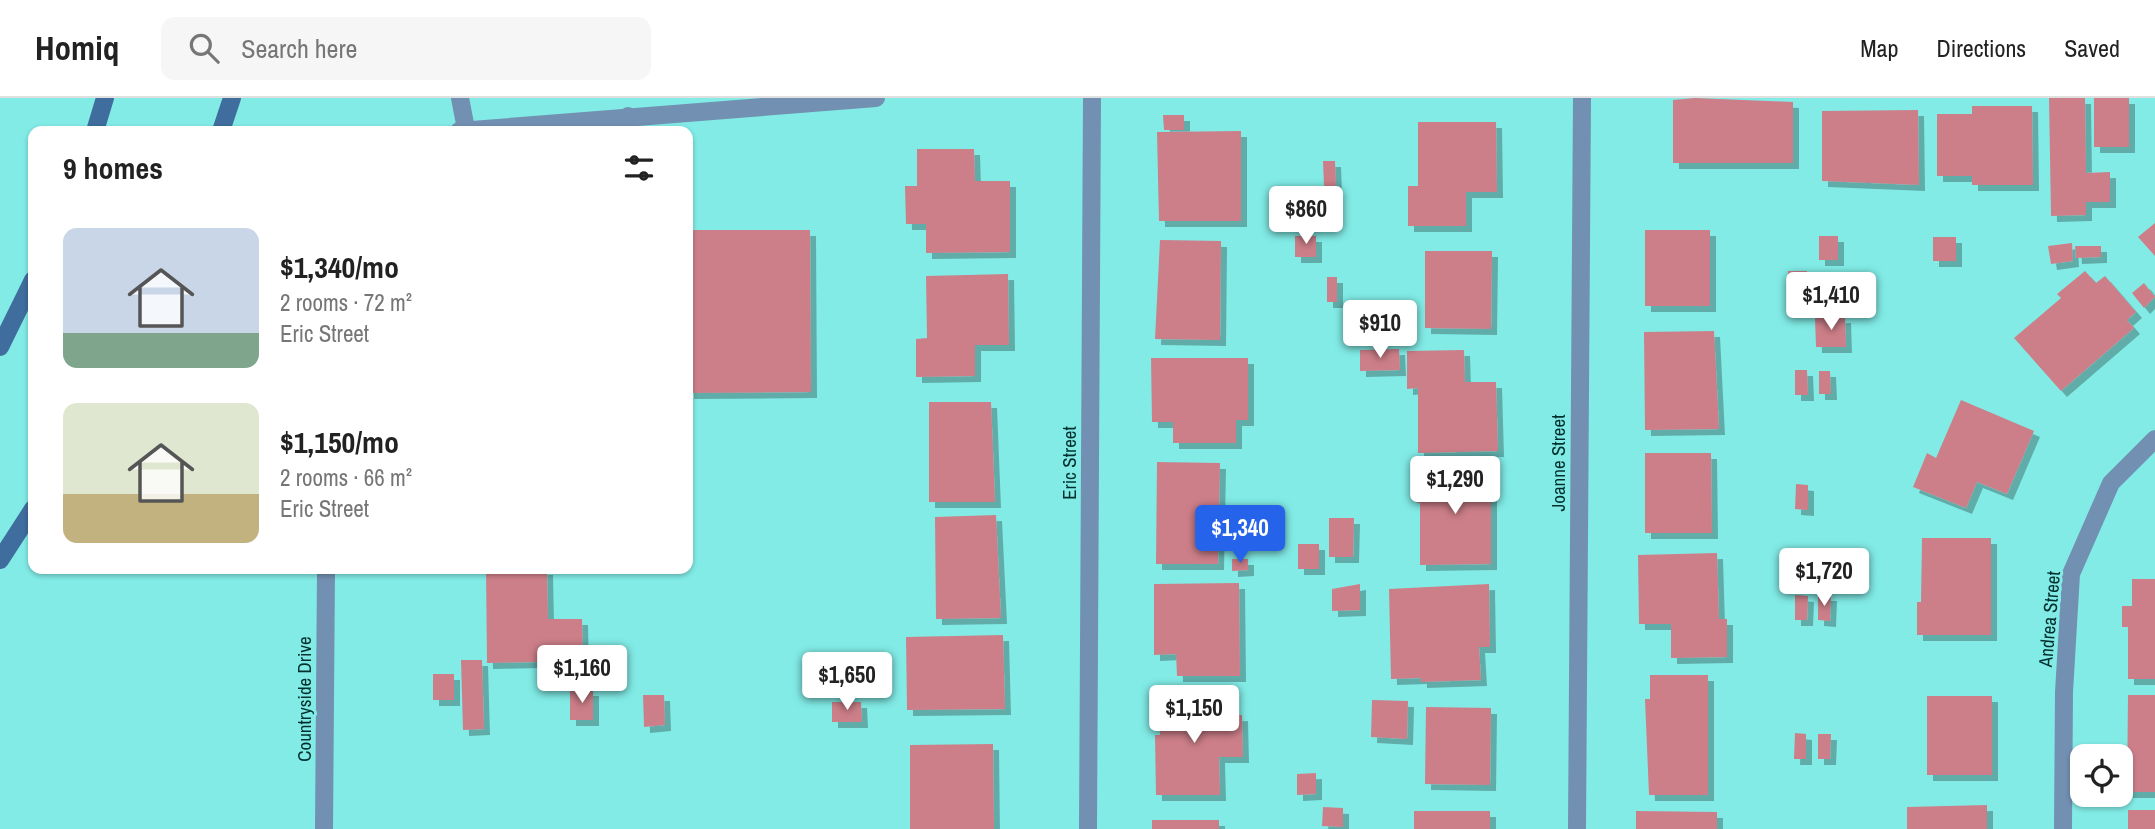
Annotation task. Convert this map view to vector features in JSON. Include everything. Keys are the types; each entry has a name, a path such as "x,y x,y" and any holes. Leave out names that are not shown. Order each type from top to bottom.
{"main road":[{"path":"97,126 105,98"},
{"path":"223,126 232,98"},
{"path":"0,346 28,290"},
{"path":"0,560 28,517"}],"street":[{"path":"460,98 463,126"},
{"path":"573,126 628,124 877,98"},
{"name":"Eric Street","path":"1088,829 1093,98"},
{"name":"Joanne Street","path":"1577,829 1581,98"},
{"name":"Andrea Street","path":"2063,829 2064,692 2071,574 2111,483 2155,439"},
{"name":"Countryside Drive","path":"324,829 326,574"}],"building":[{"path":"1695,98 1793,102 1793,163 1673,163 1673,100"},
{"path":"2049,98 2085,98 2086,173 2110,172 2110,202 2086,202 2086,215 2051,216"},
{"path":"2094,98 2129,98 2129,147 2094,147"},
{"path":"1972,106 2032,106 2033,185 1972,185 1972,176 1937,176 1937,114 1972,114"},
{"path":"1918,110 1919,185 1822,181 1822,111"},
{"path":"1163,115 1184,115 1184,130 1164,130"},
{"path":"1418,122 1496,122 1497,192 1466,192 1466,226 1408,226 1408,186 1418,186"},
{"path":"1241,131 1241,221 1159,221 1157,132"},
{"path":"917,149 974,149 975,181 1010,181 1010,252 926,253 926,224 906,224 905,186 917,186"},
{"path":"1323,161 1335,161 1336,186 1324,186"},
{"path":"2155,223 2155,256 2138,237"},
{"path":"693,230 810,230 811,392 693,393"},
{"path":"1645,230 1710,230 1710,306 1645,306"},
{"path":"1295,236 1316,236 1316,257 1295,257"},
{"path":"1819,236 1838,236 1838,260 1819,260"},
{"path":"1933,237 1956,237 1956,261 1933,261"},
{"path":"1160,240 1221,241 1220,340 1155,339"},
{"path":"2072,243 2073,261 2051,264 2048,246"},
{"path":"2075,246 2101,246 2101,257 2076,258"},
{"path":"1425,251 1492,251 1491,329 1425,328"},
{"path":"1788,271 1807,271 1808,292 1788,292"},
{"path":"2085,271 2096,283 2105,276 2136,312 2127,320 2134,328 2061,391 2014,338 2061,298 2057,294"},
{"path":"1008,274 1009,345 975,345 975,376 916,377 916,339 927,338 926,276"},
{"path":"1327,277 1337,277 1337,302 1327,302"},
{"path":"2144,283 2155,297 2144,308 2132,293"},
{"path":"1845,317 1846,347 1816,347 1815,318"},
{"path":"1714,331 1719,429 1645,430 1644,332"},
{"path":"1399,349 1400,370 1360,371 1360,350"},
{"path":"1464,350 1465,382 1496,382 1498,451 1418,453 1418,388 1407,389 1407,351"},
{"path":"1151,358 1248,358 1248,420 1236,420 1236,443 1173,443 1173,422 1152,422"},
{"path":"1795,370 1807,370 1808,395 1795,395"},
{"path":"1819,371 1830,371 1831,394 1819,394"},
{"path":"1961,400 2034,431 2007,494 1977,482 1966,508 1913,487 1927,453 1936,458"},
{"path":"929,402 991,402 995,502 929,502"},
{"path":"1645,453 1711,453 1712,533 1645,533"},
{"path":"1157,462 1220,463 1218,564 1156,564"},
{"path":"1416,469 1491,469 1491,564 1420,565 1420,503 1417,503"},
{"path":"1796,484 1808,485 1808,510 1795,509"},
{"path":"996,515 1001,618 936,619 935,517"},
{"path":"1329,518 1354,518 1353,557 1329,557"},
{"path":"1922,538 1991,538 1991,635 1917,635 1917,602 1921,602"},
{"path":"1298,544 1319,544 1319,569 1298,569"},
{"path":"1717,553 1719,619 1727,619 1727,657 1671,658 1671,624 1639,624 1638,555"},
{"path":"1232,559 1248,559 1248,570 1232,571"},
{"path":"486,574 547,574 548,619 582,619 583,661 487,663"},
{"path":"2132,579 2155,579 2155,679 2128,679 2128,627 2122,627 2122,606 2132,606"},
{"path":"1239,583 1240,676 1177,676 1176,654 1154,655 1154,584"},
{"path":"1360,584 1360,610 1332,611 1332,589"},
{"path":"1489,584 1490,647 1479,647 1481,680 1421,682 1421,678 1391,679 1389,589"},
{"path":"1795,595 1808,596 1807,620 1795,620"},
{"path":"1818,595 1831,595 1830,621 1818,620"},
{"path":"1003,635 1005,709 907,710 906,637"},
{"path":"461,660 482,660 484,729 463,730"},
{"path":"433,674 454,674 454,700 433,700"},
{"path":"1650,675 1708,675 1708,795 1649,795 1645,699 1650,699"},
{"path":"570,690 593,690 593,720 570,720"},
{"path":"643,695 664,695 665,725 644,727"},
{"path":"1220,695 1220,716 1242,715 1243,757 1219,757 1220,795 1156,795 1155,735 1160,735 1159,696"},
{"path":"2128,695 2155,695 2155,792 2133,792 2133,744 2127,744"},
{"path":"1927,696 1992,696 1992,775 1927,775"},
{"path":"1372,700 1408,701 1407,739 1371,737"},
{"path":"832,702 861,702 862,722 832,722"},
{"path":"1426,707 1491,708 1490,785 1425,784"},
{"path":"1795,733 1806,734 1806,759 1794,759"},
{"path":"1818,734 1831,734 1830,759 1818,759"},
{"path":"993,744 994,829 910,829 910,745"},
{"path":"1316,773 1316,794 1297,795 1297,774"},
{"path":"1987,805 1987,829 1907,829 1907,807"},
{"path":"1323,807 1343,808 1343,827 1322,826"},
{"path":"2128,810 2155,810 2155,829 2128,829"},
{"path":"1414,811 1490,811 1490,829 1414,829"},
{"path":"1636,811 1717,812 1717,829 1636,829"},
{"path":"1152,820 1219,820 1219,829 1152,829"}]}
